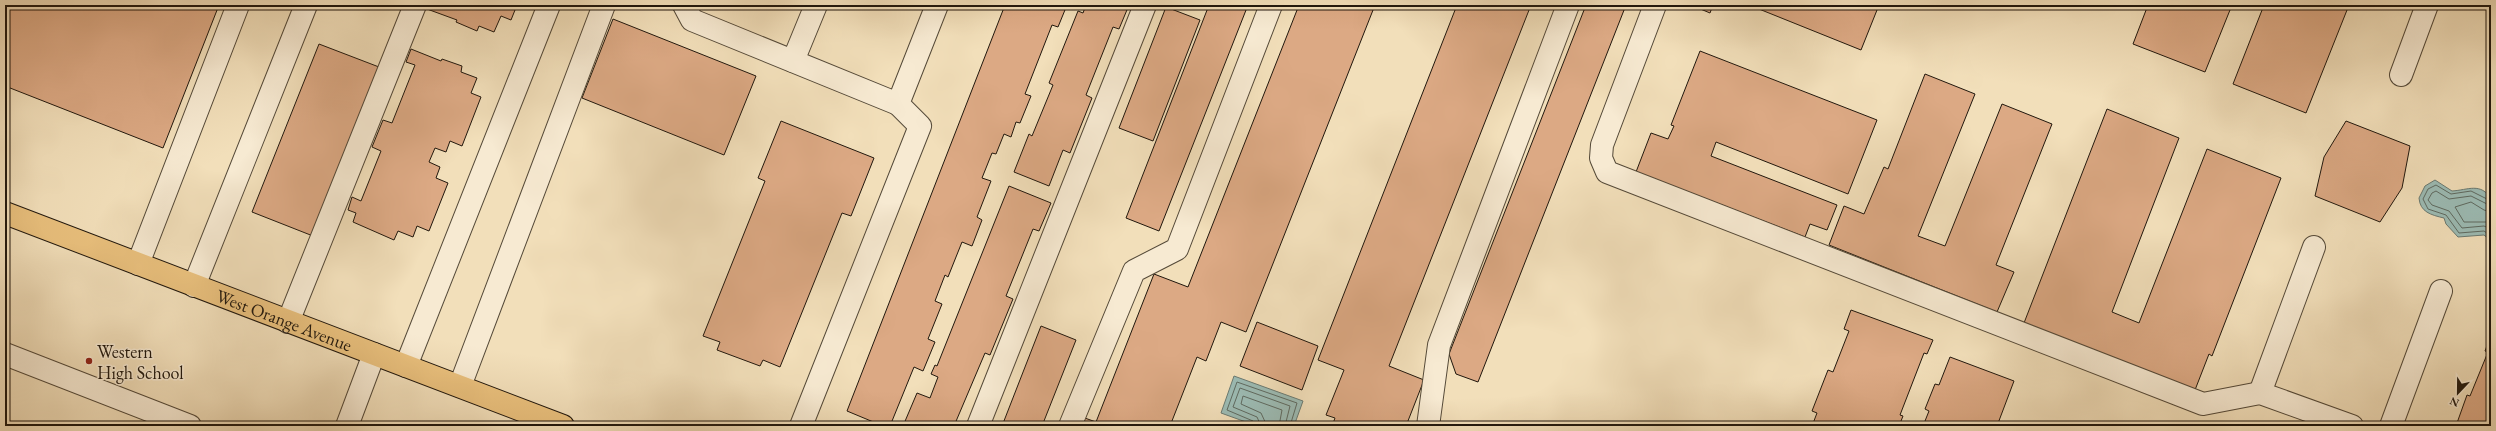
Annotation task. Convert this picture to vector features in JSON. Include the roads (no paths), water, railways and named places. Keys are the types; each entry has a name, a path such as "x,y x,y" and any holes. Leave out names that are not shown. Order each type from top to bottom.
{"main road":[{"name":"West Orange Avenue","path":"5,213 563,426"}],"lane":[{"path":"138,264 238,5"},
{"path":"194,286 306,5"},
{"path":"288,322 414,5"},
{"path":"406,366 549,5"},
{"path":"460,386 604,5"},
{"path":"684,5 692,20 898,104 920,126 801,426"},
{"path":"793,61 816,5"},
{"path":"898,104 936,5"},
{"path":"978,426 1145,5"},
{"path":"1070,426 1134,271 1177,249 1271,5"},
{"path":"1428,426 1438,345 1568,5"},
{"path":"1655,5 1602,145 1601,158 1607,172 2203,404 2260,392 2352,426"},
{"path":"2401,75 2426,5"},
{"path":"2260,392 2314,247"},
{"path":"2392,426 2441,291"},
{"path":"5,354 190,426"},
{"path":"347,426 374,354"}],"water":[{"path":"2435,180 2452,191 2474,188 2483,190 2487,194 2491,199 2491,241 2484,235 2458,237 2446,224 2444,218 2435,216 2424,210 2419,198 2425,186"},
{"path":"1234,376 1303,401 1294,426 1257,426 1221,413"}],"place":[{"name":"Western High School","path":"89,361"}]}
